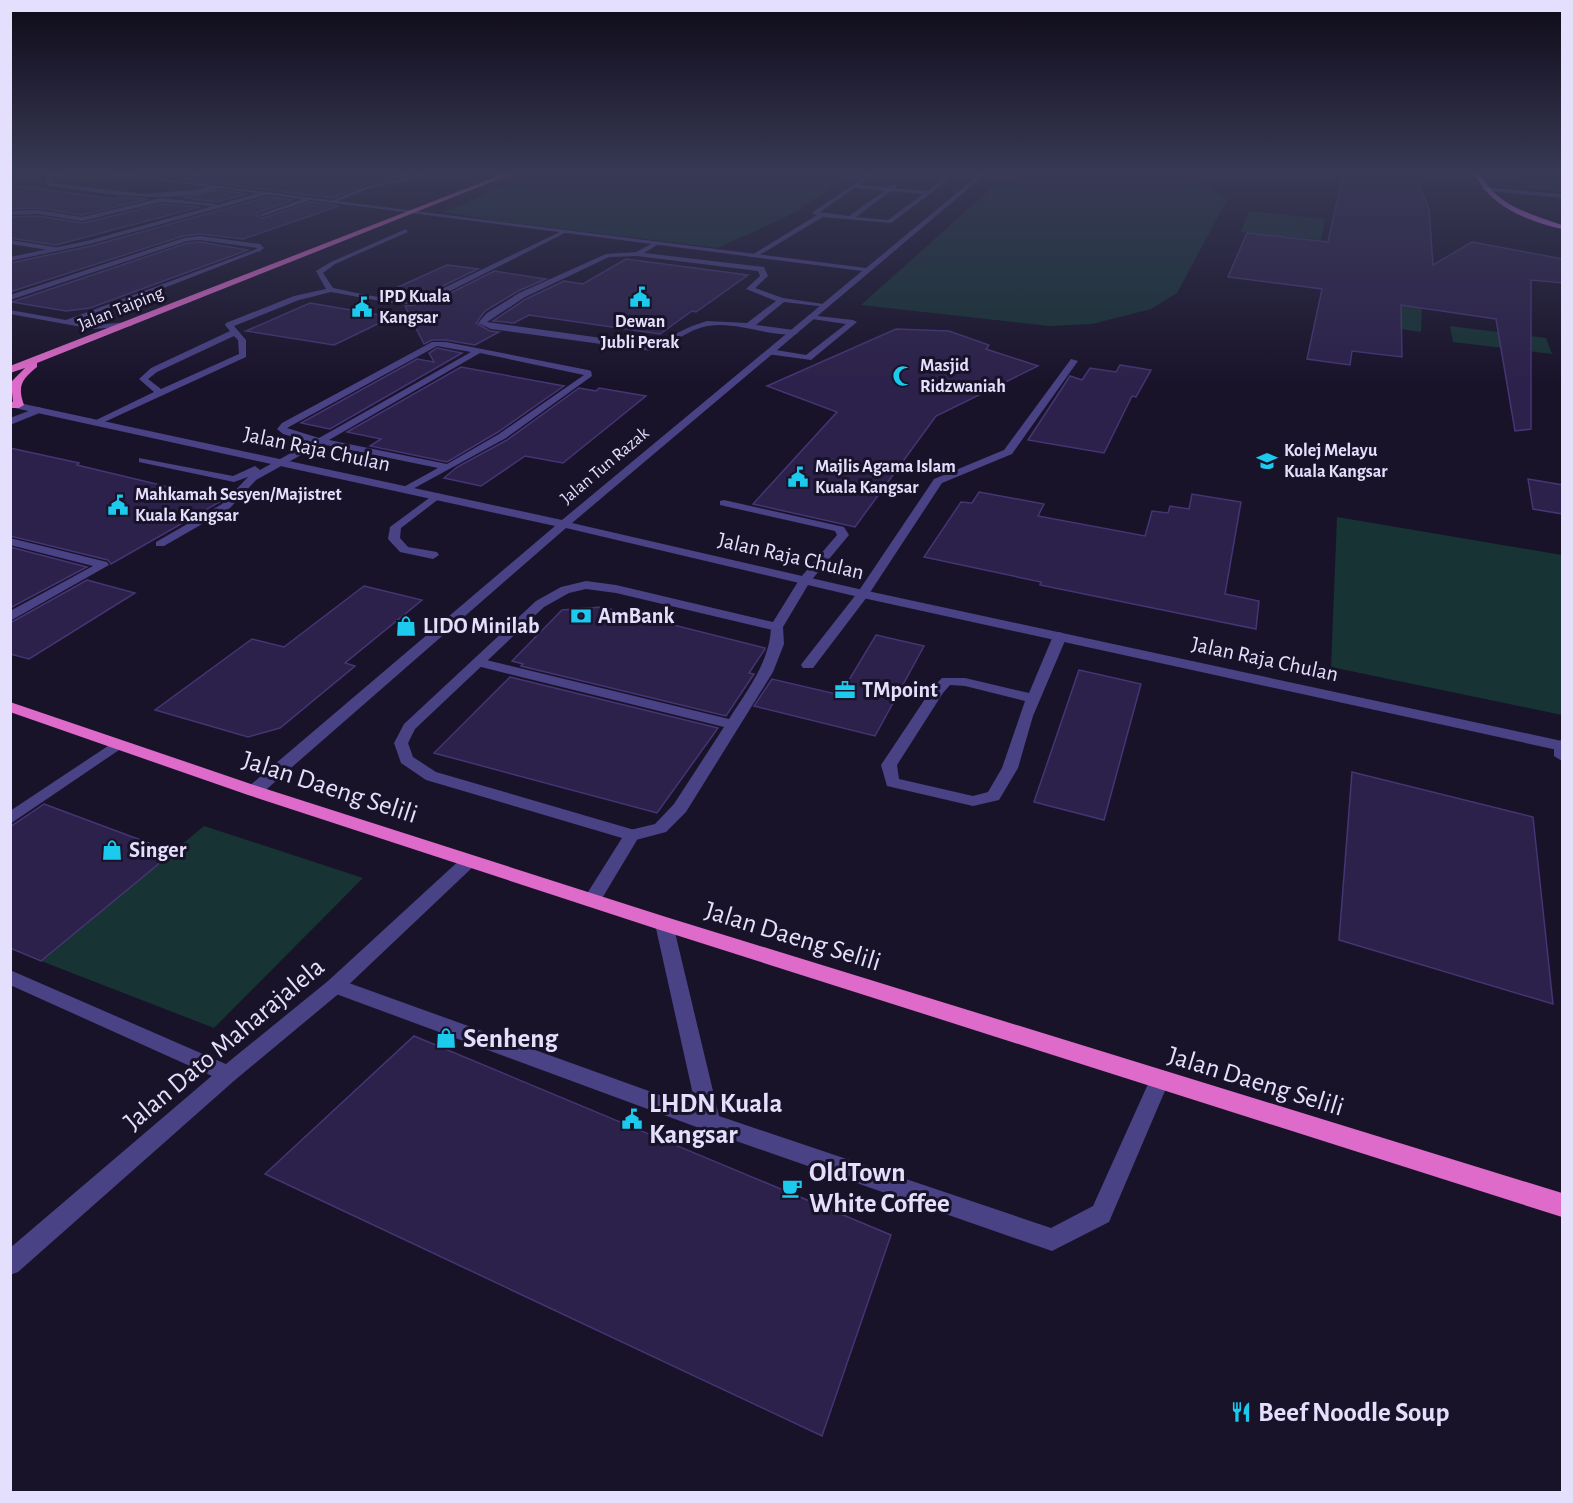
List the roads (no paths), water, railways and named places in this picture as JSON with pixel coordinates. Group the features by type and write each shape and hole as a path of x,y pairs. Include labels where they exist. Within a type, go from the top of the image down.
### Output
{"highway":[{"name":"Jalan Taiping","path":"45,358 336,243"},
{"path":"10,370 45,358"},
{"path":"13,405 14,383 45,358"},
{"name":"Jalan Daeng Selili","path":"10,707 254,791 664,924 1563,1204"}],"street":[{"path":"17,243 55,249"},
{"path":"10,257 87,243"},
{"path":"10,298 174,243"},
{"path":"68,322 261,248 239,243"},
{"path":"331,290 320,273 333,263 378,243"},
{"path":"97,422 243,355 242,340 229,325 297,298 331,290 391,301 412,302 427,299 541,243"},
{"path":"648,243 868,270"},
{"path":"754,256 775,243"},
{"name":"Jalan Tun Razak","path":"254,791 564,524 900,243"},
{"path":"637,254 655,244"},
{"path":"794,332 706,323 664,345 652,348 491,327 482,323 490,315 522,295 608,255 637,254 761,269 764,276 750,289 782,300 826,305"},
{"path":"749,326 782,300"},
{"path":"11,313 93,327 131,323"},
{"path":"770,352 808,358 853,322 812,317"},
{"path":"89,339 97,332 93,327"},
{"path":"160,393 143,379 153,370 235,332"},
{"path":"405,489 477,453 517,428 588,376 588,373 435,344 285,425 282,429 320,441 448,467"},
{"path":"143,460 234,479 320,441 478,351"},
{"path":"808,665 862,594 938,481 1008,452 1074,361"},
{"name":"Jalan Raja Chulan","path":"13,405 564,524 862,594 1562,749"},
{"path":"10,422 39,410"},
{"path":"160,544 226,506 252,478 276,461"},
{"path":"434,555 404,550 394,539 396,527 436,496"},
{"path":"724,503 840,529 843,535 805,580 777,627 777,644 766,672 680,808 660,828 632,835 431,776 406,760 401,743 409,727 540,604 566,590 586,585 616,589 777,627"},
{"path":"10,541 103,565 10,617"},
{"path":"1034,699 965,682 947,681 938,690 889,765 892,782 973,801 993,796 1010,768 1034,699 1060,636"},
{"path":"478,662 733,725"},
{"path":"10,819 117,745"},
{"path":"592,900 632,835"},
{"name":"Jalan Dato Maharajalela","path":"10,1264 228,1074 335,986 469,861"},
{"path":"664,924 710,1122"},
{"path":"10,977 228,1074"},
{"path":"335,986 710,1122 1052,1240 1101,1214 1160,1079"}],"place":[{"name":"Dewan Jubli Perak","path":"640,297"},
{"name":"IPD Kuala Kangsar","path":"362,307"},
{"name":"Masjid Ridzwaniah","path":"903,376"},
{"name":"Kolej Melayu Kuala Kangsar","path":"1267,461"},
{"name":"Majlis Agama Islam Kuala Kangsar","path":"798,477"},
{"name":"Mahkamah Sesyen/Majistret Kuala Kangsar","path":"118,505"},
{"name":"AmBank","path":"581,616"},
{"name":"LIDO Minilab","path":"406,626"},
{"name":"TMpoint","path":"845,690"},
{"name":"Singer","path":"112,850"},
{"name":"Senheng","path":"446,1038"},
{"name":"LHDN Kuala Kangsar","path":"632,1119"},
{"name":"OldTown White Coffee","path":"792,1188"},
{"name":"Beef Noodle Soup","path":"1241,1412"}]}
